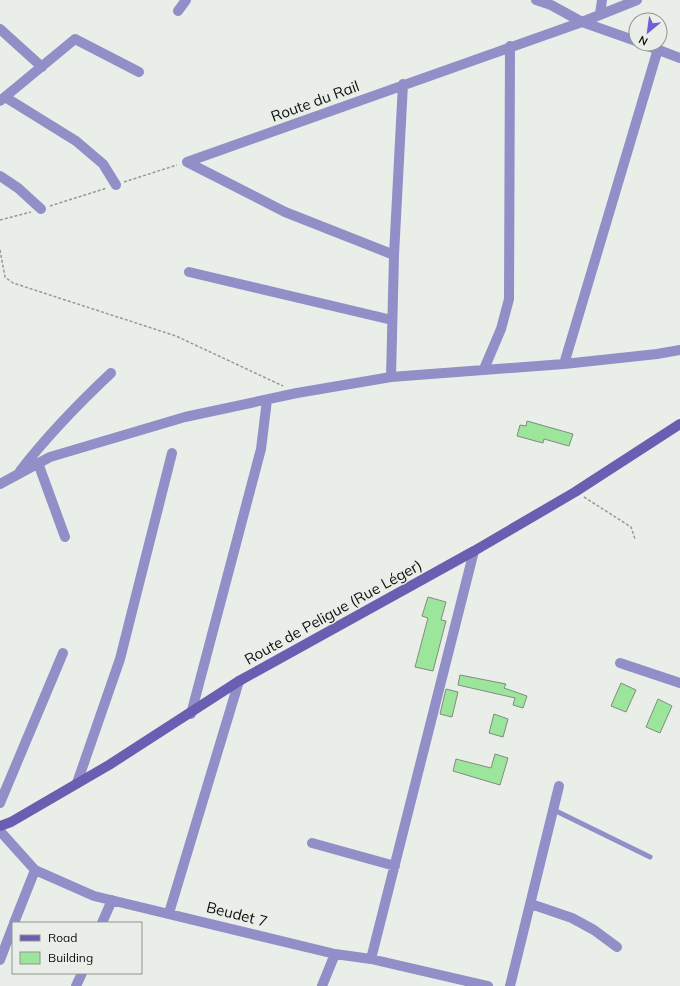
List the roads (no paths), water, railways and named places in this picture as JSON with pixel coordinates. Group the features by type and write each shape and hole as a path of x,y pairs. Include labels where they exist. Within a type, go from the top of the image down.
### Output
{"street":[{"path":"178,11 186,0"},
{"path":"536,0 551,5 582,22 628,38"},
{"path":"600,14 602,0"},
{"name":"Route du Rail","path":"394,255 285,212 187,162 510,46 582,22 637,0"},
{"path":"0,29 42,67"},
{"path":"116,185 103,164 76,141 2,99 75,39 139,72"},
{"path":"484,369 501,329 509,299 510,46"},
{"path":"564,364 657,52"},
{"path":"665,52 680,58"},
{"path":"391,377 394,255 403,84"},
{"path":"0,176 18,188 41,209"},
{"path":"189,272 392,320"},
{"path":"0,484 50,457 185,417 297,393 391,377 564,364 657,354 680,350"},
{"path":"18,475 43,442 111,373"},
{"path":"191,714 261,449 267,400"},
{"name":"Route de Peligue (Rue Léger)","path":"0,826 11,822 77,783 191,714 239,682 474,551 575,492 680,424"},
{"path":"77,783 120,659 172,453"},
{"path":"38,463 65,537"},
{"path":"371,959 474,551"},
{"path":"0,803 63,653"},
{"path":"620,663 680,683"},
{"path":"169,912 239,682"},
{"path":"510,986 559,786"},
{"name":"Beudet 7","path":"0,831 34,870 94,896 169,912 335,954 371,959 488,986"},
{"path":"312,843 395,866"},
{"path":"14,922 34,870"},
{"path":"102,922 112,900"},
{"path":"531,904 572,918 594,930 617,946"},
{"path":"0,960 12,929"},
{"path":"322,986 335,954"},
{"path":"76,986 82,974"}],"lane":[{"path":"554,810 650,857"}]}
